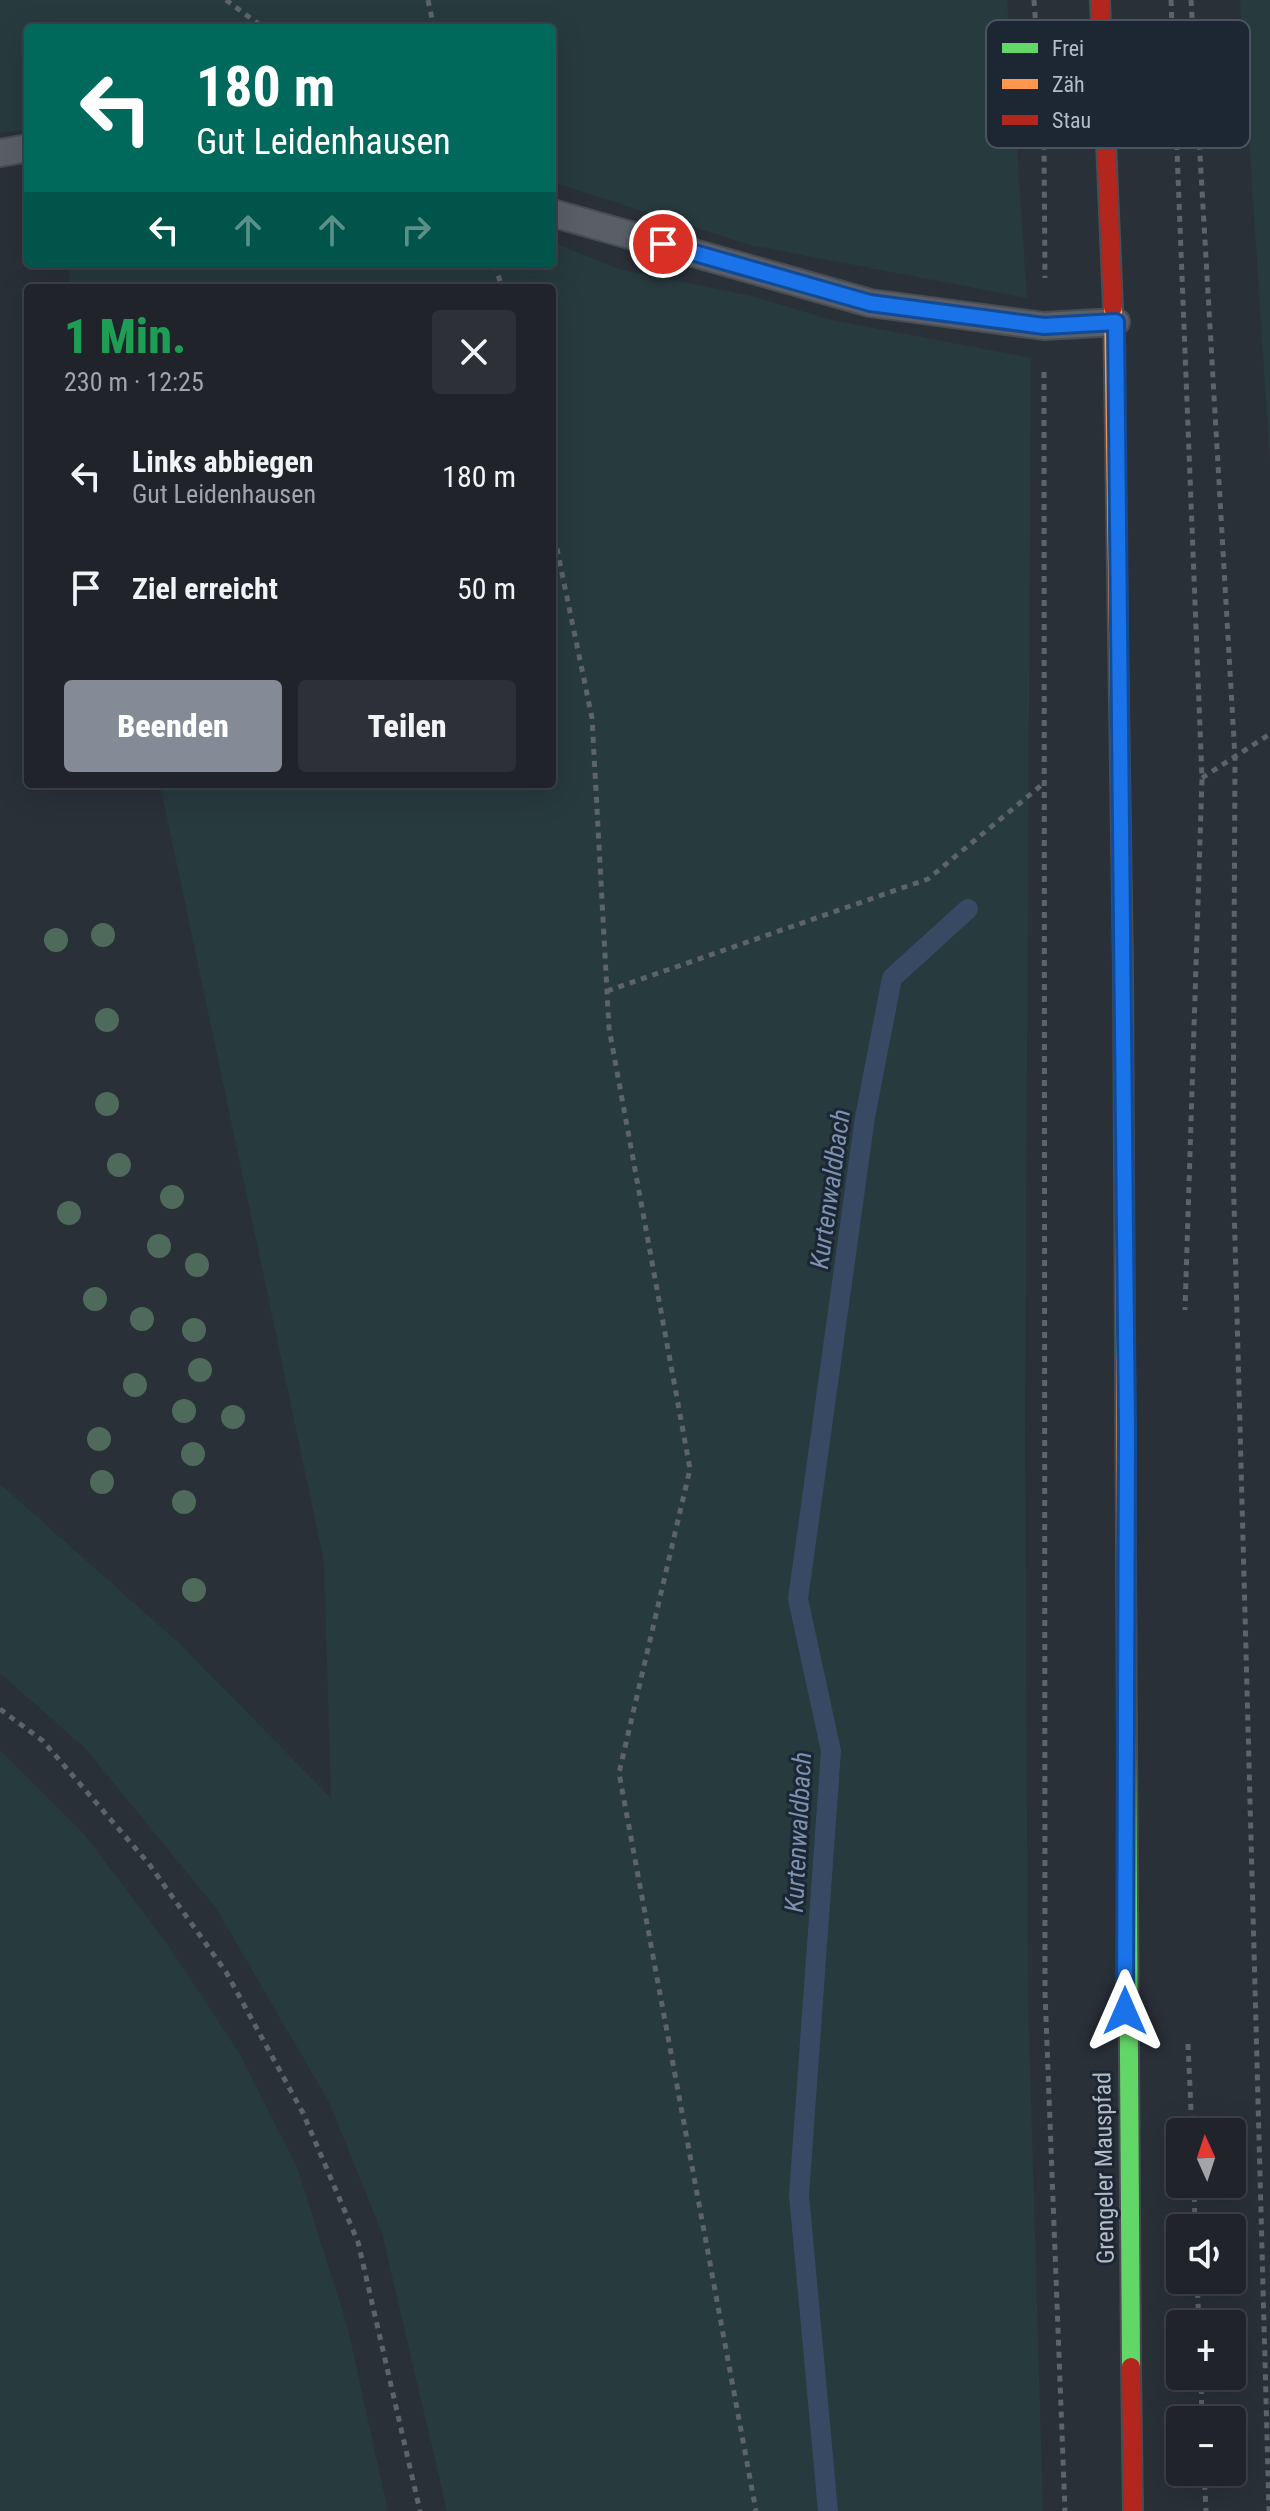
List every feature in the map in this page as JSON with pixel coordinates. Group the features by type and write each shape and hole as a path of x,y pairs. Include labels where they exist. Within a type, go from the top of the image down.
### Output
{"main road":[{"name":"Grengeler Mauspfad","path":"1100,0 1101,20"},
{"name":"Grengeler Mauspfad","path":"1107,148 1116,322 1127,1431 1125,1980 1133,2511"}],"lane":[{"path":"0,153 24,149"},
{"path":"556,214 870,303 1044,326 1116,322"}],"path":[{"path":"226,0 259,24"},
{"path":"428,0 433,24"},
{"path":"1034,0 1035,20"},
{"path":"1171,0 1172,20"},
{"path":"1191,0 1192,20"},
{"path":"1044,148 1045,1976 1065,2511"},
{"path":"1177,148 1202,778 1184,1319"},
{"path":"1200,148 1235,757 1233,1166 1269,2511"},
{"path":"556,544 592,718 609,1028 690,1469 619,1773 756,2511"},
{"path":"1202,778 1270,734"},
{"path":"607,991 928,879 1044,783"},
{"path":"0,1709 43,1741 149,1864 226,1972 303,2113 358,2242 420,2511"},
{"path":"1188,2041 1191,2118"},
{"path":"1205,2486 1206,2511"}],"green space":[{"path":"0,0 1007,0 1008,20 986,20 986,148 1017,148 1027,298 750,245 556,183 556,24 24,24 24,130 0,133"},
{"path":"1240,0 1270,0 1270,462 1250,148 1250,20 1241,20"},
{"path":"556,244 619,269 751,296 832,320 1031,358 1025,1428 1028,1995 1043,2511 447,2511 382,2233 329,2102 216,1908 85,1748 0,1673 0,1484 180,1644 331,1798 324,1562 161,788 556,788 556,284 69,284 70,268 556,268"},
{"path":"0,1750 84,1834 168,1945 241,2056 297,2167 347,2325 388,2511 0,2511"}],"waterway":[{"name":"Kurtenwaldbach","path":"828,2511 799,2195 831,1751 798,1599 865,1117 892,978 968,909"}],"traffic: fast":[{"path":"1123,967 1125,1359"},
{"path":"1127,1747 1131,2367"}],"traffic: slow":[{"path":"1113,307 1123,967"},
{"path":"1125,1359 1127,1747"}],"traffic: jam":[{"path":"1100,0 1101,20"},
{"path":"1106,148 1113,307"},
{"path":"1131,2367 1133,2511"}],"route":[{"path":"663,244 870,303 1044,326 1116,322 1127,1431 1125,2011"}]}
